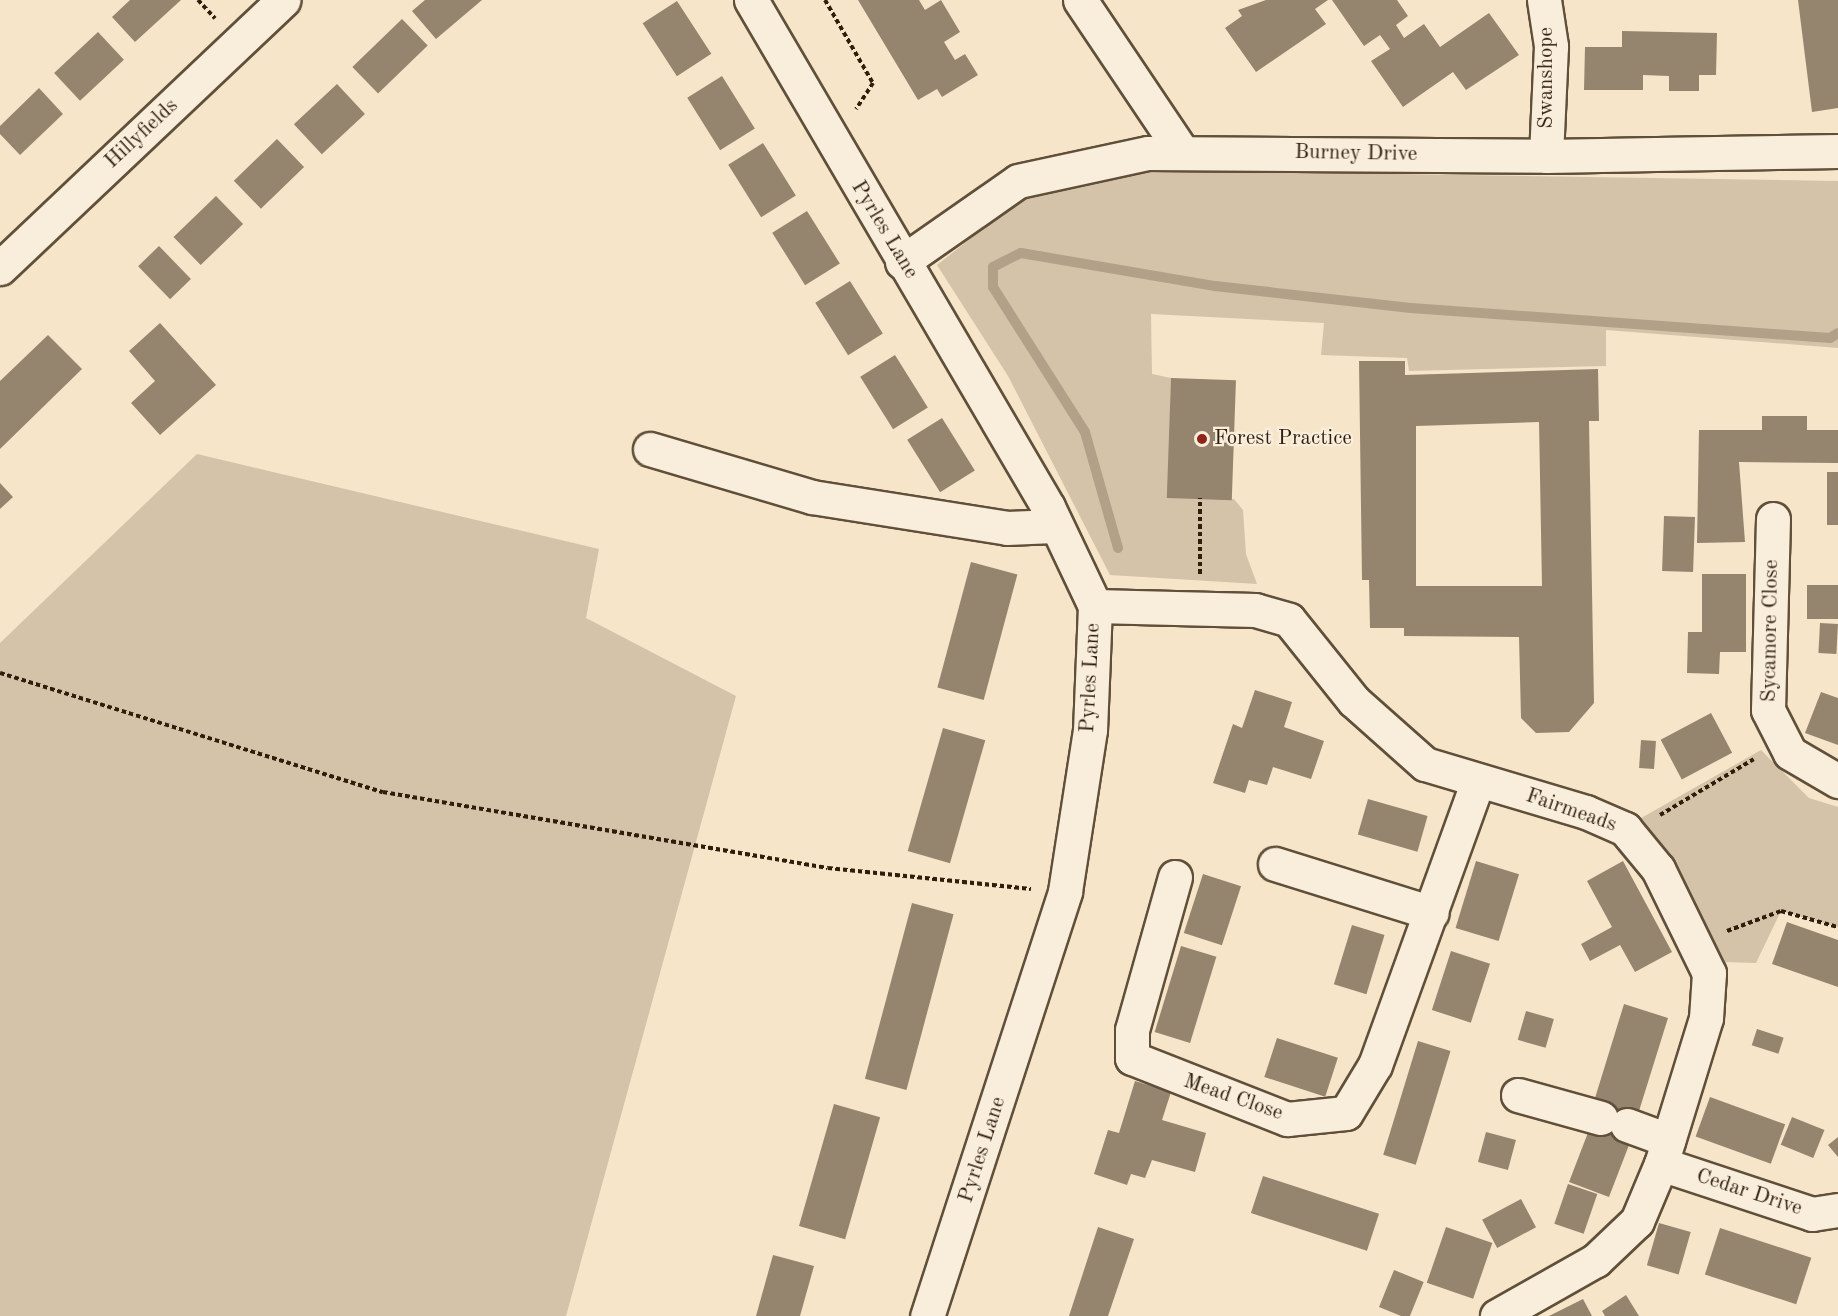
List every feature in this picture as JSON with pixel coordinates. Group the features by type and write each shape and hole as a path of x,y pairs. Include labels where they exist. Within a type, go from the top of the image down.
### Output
{"street":[{"name":"Hillyfields","path":"0,268 283,0"},
{"name":"Pyrles Lane","path":"752,0 833,145 1054,526 1095,606 1090,730 1065,892 927,1316"},
{"path":"1080,0 1183,153"},
{"name":"Swanshope","path":"1544,0 1551,46 1546,156"},
{"name":"Burney Drive","path":"902,262 1018,181 1148,153 1546,156 1838,151"},
{"path":"650,449 812,497 1008,528 1054,526"},
{"name":"Sycamore Close","path":"1773,519 1768,710 1782,743"},
{"name":"Fairmeads","path":"1095,606 1255,610 1289,620 1354,701 1425,764 1586,812 1628,834 1658,869 1696,942 1709,973 1706,1018 1665,1152 1637,1221 1596,1260 1497,1316"},
{"path":"1782,743 1838,782"},
{"name":"Mead Close","path":"1175,877 1132,1030 1131,1058 1287,1119 1346,1113 1375,1065 1478,781"},
{"path":"1275,864 1432,913"},
{"name":"Cedar Drive","path":"1518,1095 1614,1121 1665,1152 1812,1214 1838,1210"}],"path":[{"path":"825,0 873,83 833,145"},
{"path":"1200,498 1200,608"},
{"path":"0,673 383,792 828,868 1065,892"},
{"path":"1628,834 1782,743"},
{"path":"1696,942 1781,911 1838,927"}],"shaded area":[{"path":"1150,170 1838,181 1838,348 1606,330 1606,366 1409,371 1407,358 1321,355 1324,323 1151,314 1152,374 1171,378 1169,498 1234,499 1243,510 1246,554 1257,584 1110,575 1008,376 937,265 1028,193"},
{"path":"197,454 599,549 586,618 736,696 566,1316 0,1316 0,643"},
{"path":"1761,750 1809,798 1838,807 1838,927 1781,911 1756,963 1723,962 1672,857 1636,821"}],"building":[{"path":"130,0 181,0 135,42 112,17"},
{"path":"425,0 482,0 436,39 412,11"},
{"path":"858,0 919,0 925,10 941,0 960,32 944,42 955,60 965,54 978,75 942,97 937,89 918,100"},
{"path":"1266,0 1328,0 1315,9 1326,24 1256,72 1225,28 1242,16 1238,10"},
{"path":"1332,0 1397,0 1408,16 1396,25 1404,38 1424,24 1440,47 1489,13 1519,55 1466,90 1453,72 1403,107 1371,61 1390,49 1380,35 1364,46"},
{"path":"1798,0 1838,0 1838,108 1812,112"},
{"path":"677,1 711,54 677,76 643,23"},
{"path":"402,19 428,46 378,94 352,67"},
{"path":"1622,31 1717,33 1716,75 1699,75 1699,91 1669,91 1669,76 1643,75 1643,90 1584,90 1585,47 1622,47"},
{"path":"98,32 124,60 80,101 54,73"},
{"path":"722,76 755,129 720,150 687,98"},
{"path":"337,84 365,114 322,154 294,124"},
{"path":"39,88 63,114 20,155 0,134 0,126"},
{"path":"277,139 304,167 261,209 234,181"},
{"path":"763,143 796,196 761,217 728,165"},
{"path":"216,196 243,224 201,265 174,237"},
{"path":"807,211 840,264 805,285 772,233"},
{"path":"159,246 191,279 170,299 138,266"},
{"path":"850,281 883,334 848,355 815,303"},
{"path":"160,323 216,385 160,435 131,403 155,381 129,351"},
{"path":"48,335 82,369 0,449 0,381"},
{"path":"895,355 928,408 893,429 860,377"},
{"path":"1359,361 1405,361 1405,375 1598,369 1599,421 1589,421 1594,703 1569,732 1536,733 1521,718 1519,637 1404,636 1404,628 1370,628 1369,580 1362,580","holes":["1539,422 1542,586 1416,586 1416,426"]},
{"name":"Forest Practice","path":"1171,378 1236,380 1232,500 1167,498"},
{"path":"1762,416 1807,416 1807,430 1838,430 1838,463 1739,462 1745,542 1697,543 1699,430 1762,430"},
{"path":"942,418 975,471 940,492 907,440"},
{"path":"1827,472 1838,472 1838,525 1827,525"},
{"path":"0,483 13,497 0,509"},
{"path":"1664,516 1695,517 1693,572 1662,571"},
{"path":"971,562 1017,574 984,700 937,688"},
{"path":"1702,574 1746,574 1746,652 1720,652 1719,674 1687,673 1688,632 1702,632"},
{"path":"1807,585 1838,585 1838,619 1807,619"},
{"path":"1820,623 1838,624 1836,654 1818,653"},
{"path":"1255,690 1292,702 1284,727 1324,741 1311,779 1273,767 1267,785 1249,780 1245,793 1213,783 1233,724 1242,728"},
{"path":"1821,692 1838,698 1838,745 1805,733"},
{"path":"1711,713 1732,753 1682,779 1661,740"},
{"path":"943,728 985,740 950,863 908,851"},
{"path":"1641,740 1656,741 1654,769 1639,768"},
{"path":"1368,799 1428,816 1417,852 1358,835"},
{"path":"1476,861 1519,874 1499,941 1456,928"},
{"path":"1623,861 1672,952 1635,972 1620,945 1590,961 1581,944 1612,927 1587,881"},
{"path":"1203,874 1241,886 1222,945 1184,933"},
{"path":"912,903 954,914 906,1090 865,1079"},
{"path":"1787,922 1838,940 1838,987 1772,964"},
{"path":"1352,925 1385,935 1366,994 1334,984"},
{"path":"1181,946 1216,957 1190,1043 1155,1032"},
{"path":"1451,951 1490,964 1471,1023 1432,1010"},
{"path":"1624,1004 1668,1018 1639,1111 1632,1109 1620,1142 1629,1145 1609,1197 1569,1182 1589,1130 1607,1101 1595,1098"},
{"path":"1526,1011 1554,1019 1546,1048 1518,1040"},
{"path":"1757,1029 1784,1038 1778,1054 1752,1045"},
{"path":"1277,1038 1338,1058 1325,1097 1264,1077"},
{"path":"1418,1041 1451,1051 1416,1165 1383,1155"},
{"path":"1135,1081 1171,1092 1162,1120 1206,1133 1195,1172 1152,1160 1145,1178 1131,1174 1127,1185 1094,1174 1108,1130 1119,1133"},
{"path":"1710,1097 1785,1124 1771,1164 1696,1136"},
{"path":"834,1104 880,1117 845,1239 799,1226"},
{"path":"1792,1117 1824,1130 1813,1158 1781,1145"},
{"path":"1486,1132 1516,1140 1508,1170 1478,1162"},
{"path":"1838,1137 1838,1157 1828,1145"},
{"path":"1263,1176 1379,1214 1367,1251 1251,1213"},
{"path":"1568,1184 1597,1194 1584,1234 1554,1224"},
{"path":"1521,1199 1536,1227 1497,1248 1482,1220"},
{"path":"1659,1223 1691,1232 1679,1274 1647,1265"},
{"path":"1098,1227 1134,1239 1108,1316 1069,1316"},
{"path":"1446,1227 1492,1243 1473,1299 1427,1283"},
{"path":"1720,1228 1811,1258 1796,1304 1705,1275"},
{"path":"773,1255 814,1266 800,1316 756,1316"},
{"path":"1394,1270 1424,1282 1410,1316 1401,1316 1379,1307"},
{"path":"1626,1295 1639,1316 1605,1316 1602,1311"},
{"path":"1583,1299 1592,1316 1549,1316"}],"waterway":[{"path":"1118,548 1085,432 993,287 993,267 1021,253 1215,286 1411,308 1830,338 1838,333"}],"place":[{"name":"Forest Practice","path":"1202,439"}]}
